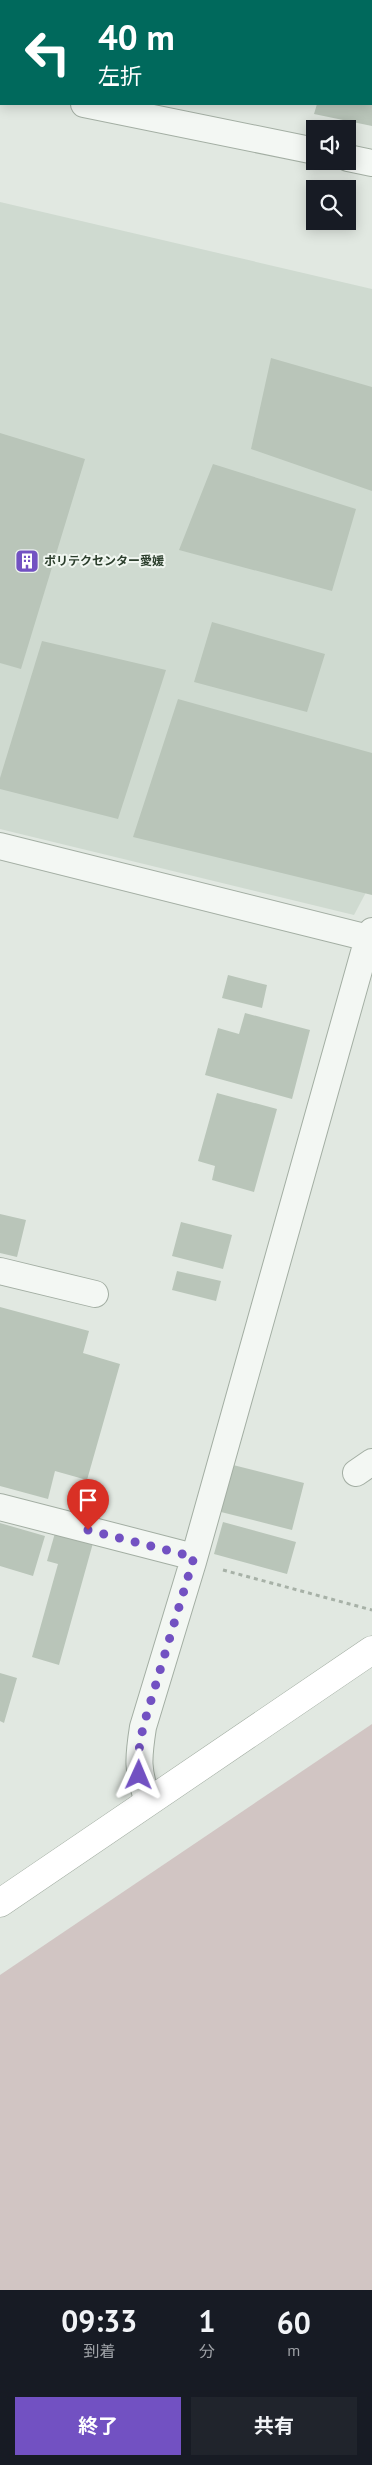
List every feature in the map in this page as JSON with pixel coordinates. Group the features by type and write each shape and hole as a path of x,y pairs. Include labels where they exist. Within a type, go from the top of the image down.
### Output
{"street":[{"path":"89,105 306,149"},
{"path":"356,160 372,163"},
{"path":"0,846 371,936 194,1560 143,1727 139,1750 139,1775 148,1801"},
{"path":"0,1272 95,1294"},
{"path":"0,1508 194,1560"},
{"path":"0,1903 372,1650"}],"path":[{"path":"194,1560 372,1610"}],"shaded area":[{"path":"0,202 372,289 372,881 354,915 0,829"},
{"path":"372,1724 372,2290 0,2290 0,1975"}],"building":[{"path":"317,105 372,105 372,126 356,123 356,120 343,120 314,114"},
{"path":"271,358 372,387 372,491 251,449"},
{"name":"ポリテクセンター愛媛","path":"0,433 85,459 21,669 0,663"},
{"path":"213,464 356,509 332,591 179,550"},
{"path":"212,622 325,654 307,712 194,682"},
{"path":"42,641 166,670 118,819 0,789 0,778"},
{"path":"178,699 372,753 372,895 133,837"},
{"path":"228,975 267,985 262,1008 222,998"},
{"path":"245,1013 310,1030 292,1099 205,1075 218,1028 239,1034"},
{"path":"217,1093 277,1109 254,1192 212,1180 215,1166 198,1161"},
{"path":"0,1214 26,1220 17,1257 0,1253"},
{"path":"181,1222 232,1235 223,1269 172,1256"},
{"path":"177,1271 221,1281 216,1301 172,1290"},
{"path":"0,1307 89,1331 83,1353 120,1364 87,1480 55,1471 48,1499 0,1486"},
{"path":"233,1465 304,1483 292,1530 221,1512"},
{"path":"223,1522 296,1542 287,1574 214,1554"},
{"path":"0,1523 45,1536 33,1576 0,1566"},
{"path":"55,1533 93,1543 59,1665 32,1657 58,1564 47,1561"},
{"path":"0,1673 17,1678 4,1723 0,1721"}],"place":[{"name":"ポリテクセンター愛媛","path":"27,561"}],"route":[{"path":"88,1530 194,1557 143,1727 139,1750 139,1775"}]}
